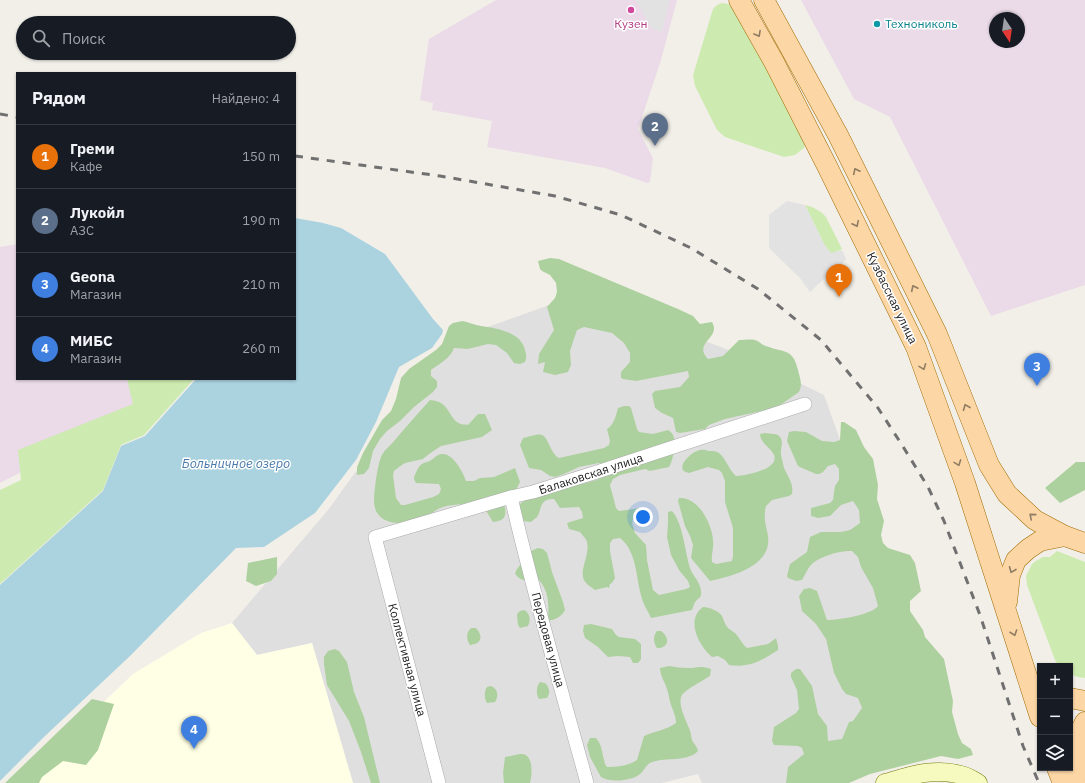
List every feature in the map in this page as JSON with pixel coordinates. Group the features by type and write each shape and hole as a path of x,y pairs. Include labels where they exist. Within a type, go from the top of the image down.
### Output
{"main road":[{"name":"Кузбасская улица","path":"739,0 774,62 916,347 965,483 1021,653 1037,707"},
{"name":"Кузбасская улица","path":"764,0 838,135 937,334 990,465 1007,494 1035,520 1066,536 1085,543"},
{"path":"1007,612 1010,575 1016,560 1040,541 1066,536"},
{"path":"1021,653 1037,674"},
{"path":"1073,699 1085,701"},
{"path":"1075,783 1075,756 1079,732 1085,722"},
{"path":"1058,771 1063,783"},
{"path":"884,783 922,773 942,772 962,775 978,783"}],"street":[{"name":"Балаковская улица","path":"375,537 511,497 533,492 805,404"},
{"name":"Передовая улица","path":"511,497 545,633 588,783"},
{"name":"Коллективная улица","path":"375,537 439,783"}],"shaded area":[{"path":"496,0 677,0 661,60 638,129 653,158 650,182 647,183 605,168 487,147 492,121 432,110 433,103 420,100 429,39"},
{"path":"636,0 670,0 662,32 652,29"},
{"path":"801,0 1085,0 1085,285 991,316 890,117 854,99"},
{"path":"787,201 805,205 824,244 831,253 842,250 846,259 833,273 826,277 810,292 800,278 769,248 769,215"},
{"path":"16,244 16,380 137,380 145,408 0,483 0,247"},
{"path":"580,294 742,355 824,395 884,562 932,729 818,783 702,783 698,774 662,783 353,783 312,643 257,655 232,623 328,510 451,340"},
{"path":"232,623 257,655 312,643 353,783 19,783 133,674 201,633"}],"green space":[{"path":"722,3 728,4 736,10 806,143 804,148 795,155 784,157 725,137 717,130 695,86 693,75 713,9"},
{"path":"805,205 816,209 826,217 842,249 831,254 824,244"},
{"path":"550,258 559,259 678,309 693,316 700,324 712,322 714,327 712,336 706,342 703,350 708,359 723,356 739,340 755,340 788,353 797,365 801,383 799,392 776,408 725,419 709,425 705,429 680,433 676,432 673,418 655,408 652,394 655,391 680,387 689,377 688,371 636,381 621,378 621,372 630,362 630,353 624,343 612,333 584,327 577,330 570,351 571,365 568,372 555,375 543,372 545,362 538,364 539,354 554,330 547,307 555,298 557,292 556,283 550,275 540,269 538,261"},
{"path":"462,321 479,326 494,328 513,335 523,344 526,354 525,362 520,364 514,363 507,353 496,345 488,344 468,349 454,348 448,358 431,370 431,376 437,381 437,387 387,431 373,451 369,468 364,474 357,475 357,467 363,453 382,420 391,411 396,399 401,378 409,369 442,344 449,326 453,323"},
{"path":"127,380 193,380 144,435 121,445 103,490 0,584 0,490 21,480 18,450 133,404"},
{"path":"430,400 437,401 446,407 454,419 462,424 468,425 478,414 485,414 492,430 482,437 441,446 423,459 405,463 399,467 394,471 393,475 396,498 401,505 405,505 439,494 441,489 439,484 416,483 414,477 418,468 423,463 430,461 440,454 446,455 454,460 463,473 466,481 494,477 515,468 520,482 516,490 504,502 505,516 501,520 493,522 483,506 473,505 458,504 443,507 427,516 406,523 385,520 376,511 374,493 378,468 382,455"},
{"path":"629,406 631,408 639,432 653,434 668,430 673,435 675,447 669,467 650,471 645,469 620,475 613,479 610,485 616,508 619,511 641,508 641,511 633,519 632,523 635,533 646,545 647,560 653,590 659,595 690,587 688,581 679,570 671,555 667,537 668,512 672,511 676,516 690,568 699,583 701,590 701,594 692,610 651,618 641,596 634,560 626,544 620,538 613,539 610,543 615,578 610,584 609,588 607,587 595,590 587,584 584,580 583,572 588,547 587,542 580,532 569,529 567,523 583,518 579,507 560,508 554,499 549,499 543,502 539,514 531,522 522,521 518,507 521,503 531,497 597,480 607,472 605,466 599,463 579,467 555,477 550,476 541,470 529,468 520,445 523,438 542,435 556,456 559,458 604,448 609,445 610,441 607,429 613,422 618,408"},
{"path":"841,422 844,422 856,430 864,447 873,459 878,485 877,499 884,521 881,535 883,543 888,548 910,555 915,563 921,591 910,601 910,611 923,630 925,637 944,659 953,701 952,712 958,734 962,743 971,749 973,755 958,759 941,756 870,774 849,783 786,783 788,767 804,754 802,748 798,746 774,745 772,741 774,727 796,713 799,709 797,690 791,677 791,673 796,669 800,669 812,686 818,714 827,726 828,741 842,739 849,722 853,721 862,708 858,698 846,694 842,689 834,673 826,639 816,624 802,611 799,596 804,589 810,588 817,591 827,620 846,618 862,614 869,612 878,606 873,588 861,567 858,557 852,551 837,553 817,560 810,567 802,580 796,581 788,578 787,576 790,564 807,552 810,537 821,532 841,532 850,530 860,523 859,510 853,501 841,505 830,516 818,518 811,516 811,508 830,503 833,500 835,486 839,480 839,469 835,464 828,466 823,472 816,474 798,466 787,441 789,432 794,431 806,432 822,441 834,442 840,440"},
{"path":"765,433 778,435 781,439 781,455 784,468 791,484 792,494 772,500 766,506 765,518 768,546 764,555 749,568 729,576 710,581 691,558 693,545 685,526 678,501 679,498 692,501 703,512 707,519 713,540 712,562 716,564 732,561 733,528 725,502 725,481 719,470 708,467 689,473 682,469 682,466 690,455 697,451 703,450 719,453 736,476 761,471 772,464 774,460 773,452 760,437 760,434"},
{"path":"1076,462 1085,462 1085,490 1060,503 1045,488"},
{"path":"538,548 543,549 547,553 565,610 560,616 553,620 548,620 548,598 542,583 538,579 522,580 515,573 521,564 532,561 531,551"},
{"path":"1057,551 1085,562 1085,678 1073,675 1073,663 1057,663 1055,660 1027,585 1026,576 1032,564 1043,557 1050,557"},
{"path":"277,557 277,574 271,581 256,586 246,581 248,563"},
{"path":"703,607 719,612 727,627 735,633 747,648 768,644 776,638 778,650 755,663 736,666 729,665 725,660 718,656 712,657 699,640 696,633 695,619 698,612"},
{"path":"524,610 529,615 528,626 520,628 518,625 517,614"},
{"path":"591,624 612,629 619,637 635,639 641,644 641,659 638,663 633,663 630,657 608,657 598,647 585,638 583,631 584,625"},
{"path":"471,628 476,628 481,637 479,642 470,645 467,636"},
{"path":"657,631 663,632 667,639 667,643 662,648 657,648 654,641"},
{"path":"335,649 339,651 347,662 354,692 364,717 380,783 371,783 349,721 327,685 324,657 328,651"},
{"path":"669,666 686,668 702,667 711,669 710,676 687,690 682,695 681,699 682,712 692,740 698,751 684,758 651,762 640,774 627,780 615,781 601,777 590,757 587,745 590,738 596,738 599,742 607,767 622,766 637,760 644,736 676,723 668,691 660,671 660,668"},
{"path":"540,682 545,683 548,688 549,694 547,698 539,699 538,697 537,688"},
{"path":"491,686 496,691 497,697 495,702 487,703 485,691 487,687"},
{"path":"92,699 114,704 98,750 86,765 63,761 42,777 39,783 5,783"},
{"path":"524,754 529,758 532,773 530,783 504,783 503,773 505,757"}],"water":[{"name":"Больничное озеро","path":"296,218 341,228 385,254 433,319 443,330 442,334 432,348 399,367 376,422 356,460 315,513 264,547 236,548 131,655 45,736 0,781 0,585 103,491 121,446 145,436 195,380 296,380"}],"railway":[{"path":"0,114 16,117"},
{"path":"296,156 440,176 555,196 621,215 691,248 758,289 821,340 878,408 928,487 944,521 980,615 1023,746 1039,783"}],"place":[{"name":"Кузен","path":"631,10"},
{"name":"Технониколь","path":"877,24"},
{"name":"Лукойл","path":"655,146"},
{"name":"Греми","path":"839,297"},
{"name":"Geona","path":"1037,386"},
{"name":"МИБС","path":"194,749"}]}
